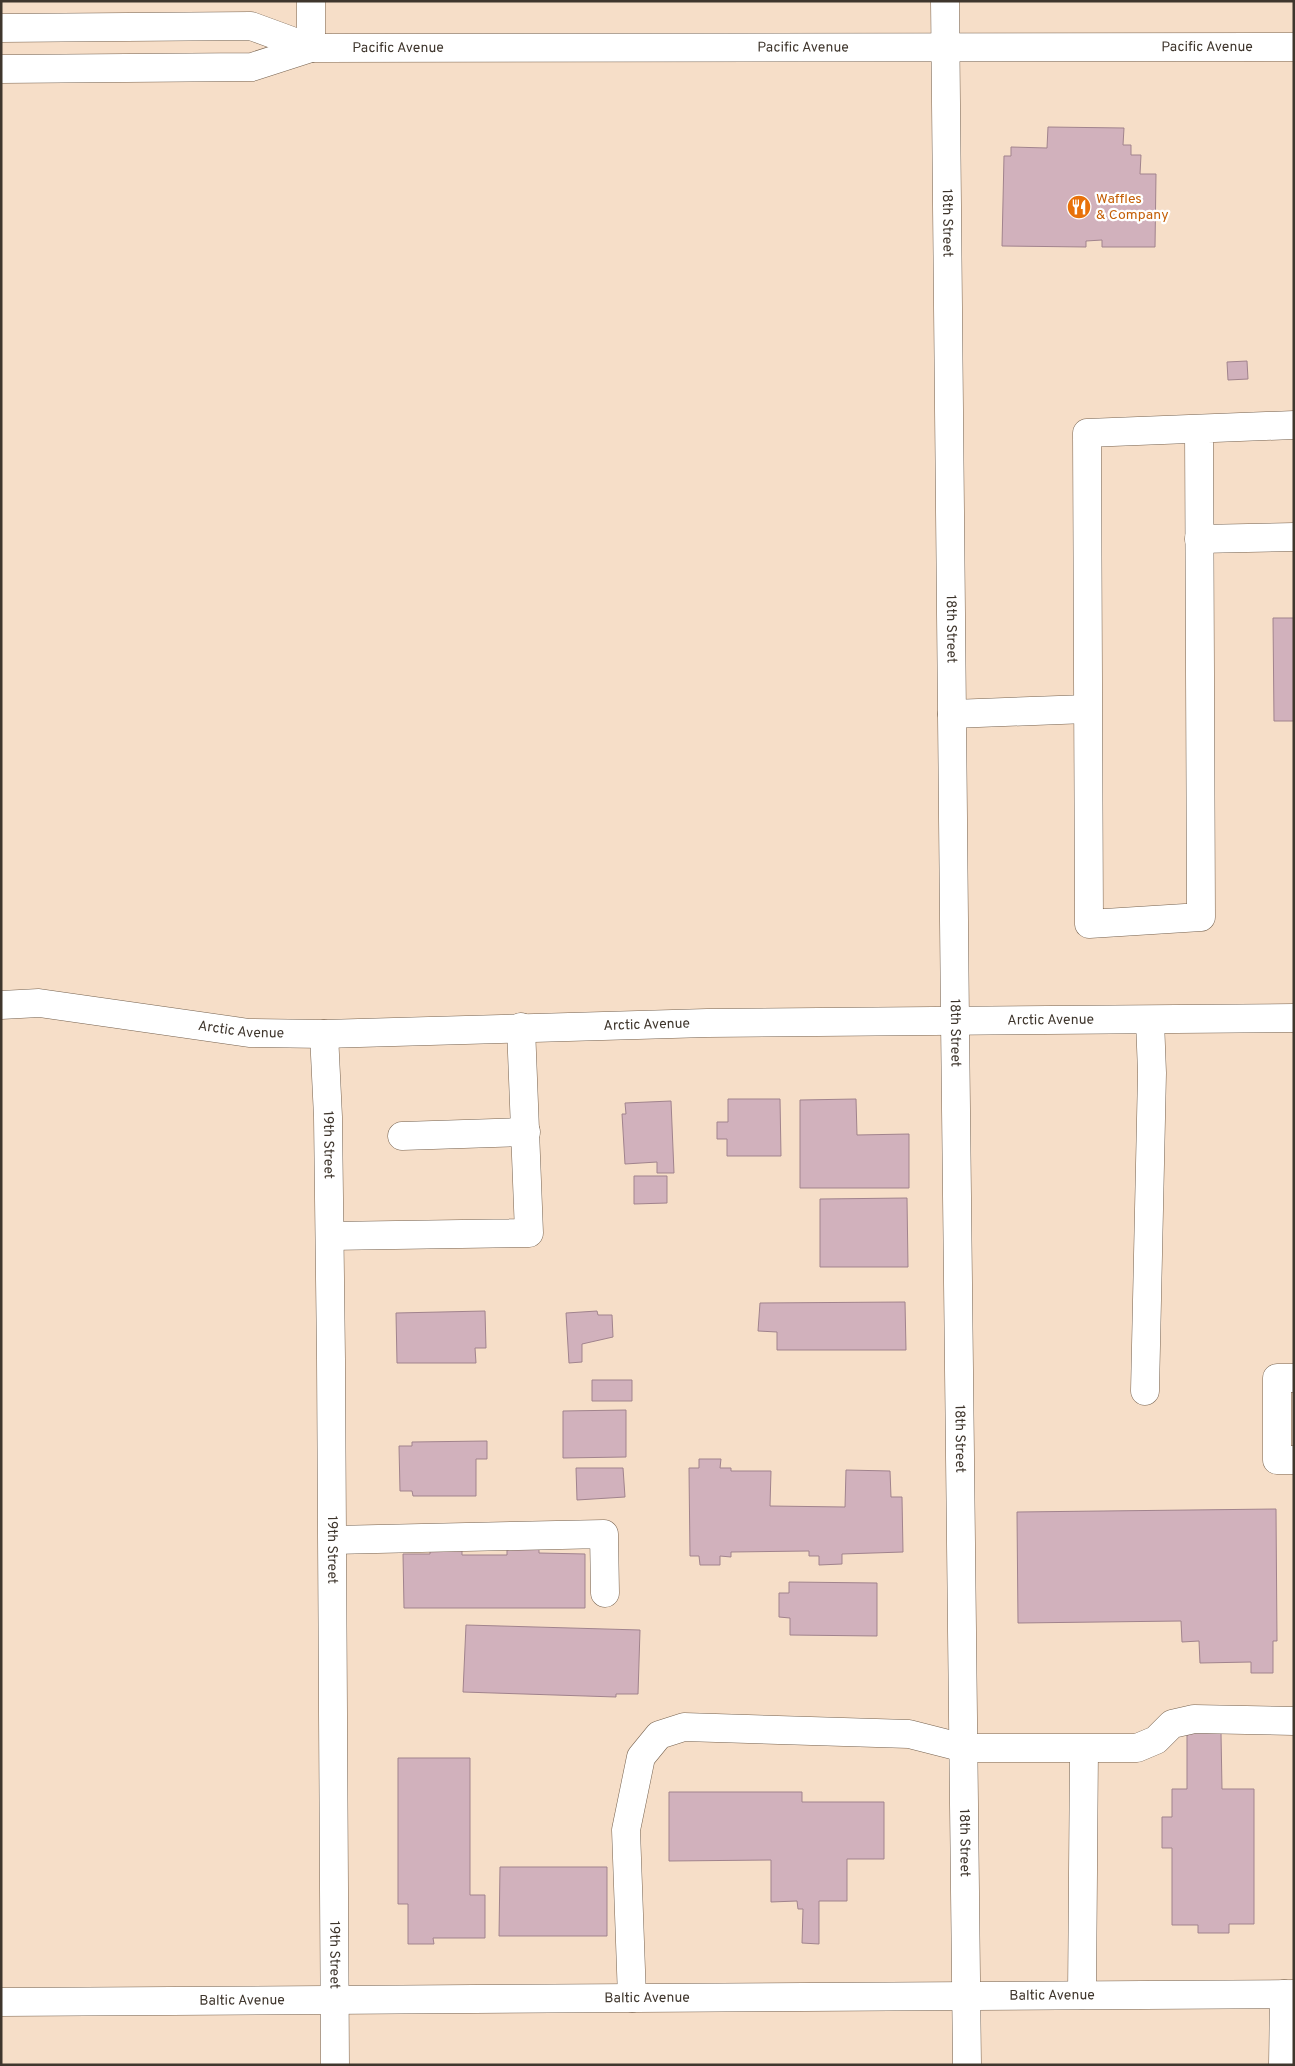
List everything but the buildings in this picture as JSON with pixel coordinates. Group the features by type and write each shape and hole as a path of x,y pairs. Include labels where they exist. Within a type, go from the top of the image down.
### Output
{"main road":[{"path":"310,1 311,48"},
{"name":"18th Street","path":"945,1 954,1022 967,2065"},
{"name":"Pacific Avenue","path":"1,28 252,26 311,48"},
{"name":"Pacific Avenue","path":"1,69 252,67 311,48 1294,47"},
{"path":"1199,429 1201,917 1089,924 1087,433 1294,425"},
{"path":"1199,539 1294,537"},
{"path":"952,714 1087,708"},
{"name":"Arctic Avenue","path":"1,1005 39,1004 250,1033 324,1034 717,1023 1294,1018"},
{"path":"1145,1391 1152,1073 1150,1020"},
{"path":"330,1236 529,1233 521,1027"},
{"name":"19th Street","path":"324,1034 328,1117 330,1236 335,2065"},
{"path":"402,1136 526,1132"},
{"path":"1294,1378 1277,1378 1276,1424 1276,1460 1294,1460"},
{"path":"332,1540 604,1534 606,1593"},
{"path":"632,1998 626,1830 641,1757 659,1735 684,1727 909,1734 964,1748 1137,1748 1156,1740 1172,1724 1194,1719 1294,1720"},
{"path":"1082,1995 1084,1748"},
{"path":"1283,2065 1289,1994"},
{"name":"Baltic Avenue","path":"1,2002 1289,1994"}],"place":[{"name":"Waffles & Company","path":"1079,207"}]}
